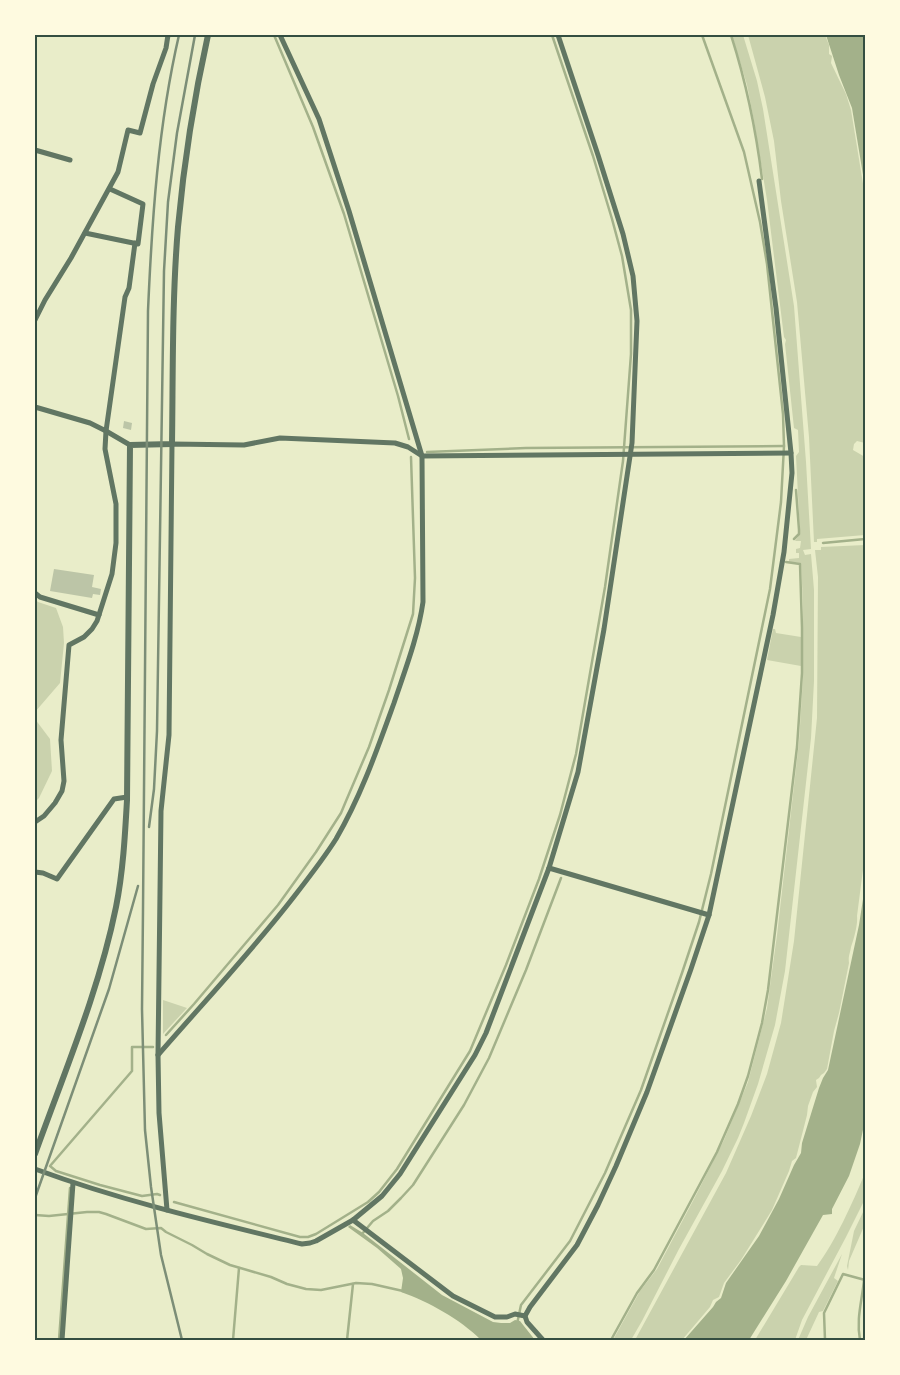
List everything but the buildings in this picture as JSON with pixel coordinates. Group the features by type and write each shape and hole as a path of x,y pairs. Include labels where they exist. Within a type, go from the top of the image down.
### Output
{"street":[{"path":"35,320 110,189 118,172 128,130 140,133 153,84 166,48 168,35"},
{"path":"167,1210 159,1113 158,1055 161,811 169,735 175,275 178,226 188,145 208,35"},
{"path":"158,1055 272,926 335,840 351,811 376,752 413,648 420,625 423,602 422,456 349,211 319,119 280,35"},
{"path":"35,1169 73,1183 167,1210 302,1244 310,1243 353,1220 382,1196 400,1174 475,1055 486,1033 549,868 578,772 605,620 627,454 632,443 638,320 633,276 623,234 558,35"},
{"path":"35,150 70,160"},
{"path":"524,1316 577,1245 598,1206 648,1092 691,969 707,915 773,615 784,552 792,473 776,308 759,181"},
{"path":"84,233 138,244 143,204 110,189"},
{"path":"35,822 44,816 55,803 62,790 64,781 61,740 69,644 84,637 92,629 99,615 112,574 116,543 116,504 105,449 106,431 125,297 129,288 135,243"},
{"path":"35,407 90,423 130,445 244,445 280,438 395,443 408,447 422,456 789,453"},
{"path":"35,1154 84,1018 110,936 120,878 125,839 127,797 130,445"},
{"path":"35,593 40,597 99,615"},
{"path":"35,872 57,879 114,799 127,797"},
{"path":"549,868 707,915"},
{"path":"62,1340 73,1183"},
{"path":"353,1220 453,1296 495,1317 514,1314 524,1316"},
{"path":"524,1316 543,1340"}],"shaded area":[{"path":"732,35 743,35 757,81 794,306 811,549 803,550 805,555 811,554 814,590 814,681 811,738 785,971 775,1025 758,1084 738,1138 722,1171 642,1321 631,1340 613,1340 640,1291 657,1269 694,1199 724,1140 748,1082 767,1008 799,742 803,677 801,563 789,562 789,559 799,558 799,553 796,553 796,549 800,548 801,541 795,541 800,534 796,456 799,452 798,430 794,428 786,340 784,337 767,200 754,121 747,85"},
{"path":"748,35 825,35 829,45 829,54 832,56 831,63 846,94 851,110 865,196 865,443 857,441 854,444 853,450 865,457 865,535 817,539 817,542 814,542 809,437 797,302 781,201 774,141 765,97"},
{"path":"826,35 865,35 865,187 852,108"},
{"path":"865,545 865,854 856,927 827,1069 816,1080 817,1087 808,1106 796,1158 792,1161 772,1210 741,1260 724,1283 719,1297 713,1300 710,1307 682,1340 635,1340 726,1173 767,1074 781,1023 794,941 817,718 818,577 815,550 821,550 821,547"},
{"path":"35,599 38,602 56,608 63,627 64,643 60,683 35,712"},
{"path":"773,629 775,629 776,633 801,637 801,666 767,660"},
{"path":"35,719 50,739 52,771 39,798 35,802"},
{"path":"865,886 865,1120 860,1144 849,1176 832,1209 832,1214 823,1215 786,1281 749,1340 684,1340 721,1298 726,1283 759,1236 801,1153 802,1143 819,1088 828,1070 859,925"},
{"path":"163,1000 187,1008 163,1034"},
{"path":"865,1173 865,1199 802,1320 795,1340 755,1340 799,1267 801,1265 817,1266 824,1256 843,1221"},
{"path":"865,1208 865,1224 849,1261 848,1270 847,1266 854,1231"},
{"path":"350,1225 363,1233 442,1295 493,1322 510,1323 515,1320 520,1321 535,1340 481,1340 464,1325 444,1312 401,1292 403,1278 401,1269 377,1248 348,1227"},
{"path":"842,1254 834,1278 838,1281 823,1311 819,1312 806,1340 798,1340 808,1317"}],"waterway":[{"path":"274,35 313,127 344,214 409,439"},
{"path":"174,1202 300,1237 308,1237 368,1202 379,1192 397,1169 470,1051 539,879 560,815 576,754 605,587 623,461 631,354 631,310 622,256 612,219 552,35"},
{"path":"517,1324 521,1305 570,1241 605,1173 641,1090 682,973 699,922 711,874 770,589 781,502 784,446 783,414 767,264 760,222 744,152 702,35"},
{"path":"731,35 750,106 762,179"},
{"path":"427,452 526,448 784,446"},
{"path":"166,1035 278,905 316,852 341,813 369,747 413,614 415,578 411,457"},
{"path":"794,539 799,534 796,490"},
{"path":"823,543 865,539"},
{"path":"611,1340 637,1293 654,1270 717,1152 748,1076 762,1023 768,990 797,747 802,673 800,564 786,562"},
{"path":"362,1234 373,1221 388,1211 413,1185 464,1105 489,1058 526,970 561,878"},
{"path":"153,1047 132,1047 132,1071 50,1166 56,1171 100,1185 142,1196 160,1195"},
{"path":"59,1340 70,1188"},
{"path":"35,1215 49,1216 99,1212 146,1229 161,1228 230,1265 306,1289 321,1290 356,1283 372,1284 403,1291"},
{"path":"233,1340 239,1268"},
{"path":"825,1340 824,1313 843,1274 865,1280"},
{"path":"860,1340 859,1317 864,1280"},
{"path":"347,1340 353,1284"}],"railway":[{"path":"179,35 166,104 157,173 148,311 142,1009 145,1130 151,1187 161,1255 182,1340"},
{"path":"149,827 154,789 157,731 164,271 168,202 177,133 195,35"},
{"path":"35,1198 109,989 138,886"}]}
